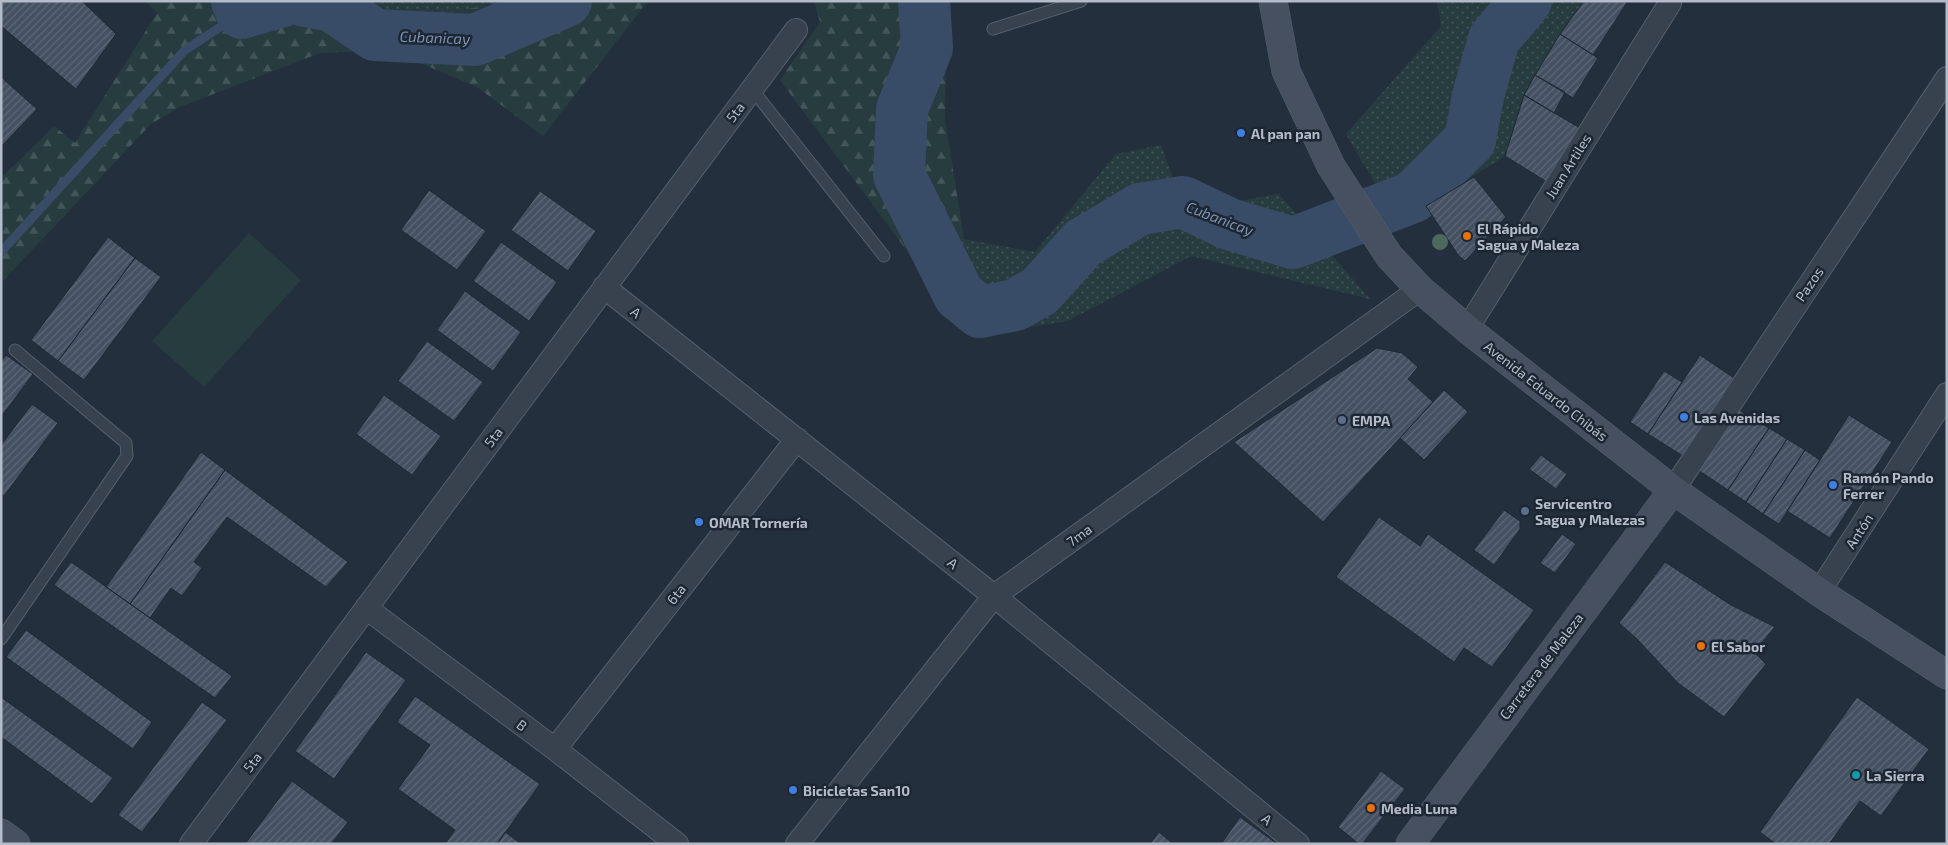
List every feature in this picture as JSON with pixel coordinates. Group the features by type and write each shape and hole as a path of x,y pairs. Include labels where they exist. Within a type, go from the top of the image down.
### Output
{"main road":[{"name":"Avenida Eduardo Chibás","path":"1273,1 1286,71 1332,166 1389,256 1420,289 1467,330 1673,490 1819,592 1947,675"},
{"name":"Carretera de Maleza","path":"1410,844 1673,490"},
{"path":"1,833 16,844"}],"street":[{"name":"Juan Artiles","path":"1467,330 1670,3"},
{"name":"5ta","path":"191,844 796,30"},
{"name":"Pazos","path":"1673,490 1947,78"},
{"name":"A","path":"604,287 797,438 994,596 1298,844"},
{"name":"7ma","path":"797,844 994,596 1420,289"},
{"name":"Antón","path":"1819,592 1947,394"},
{"name":"6ta","path":"554,749 797,438"},
{"name":"B","path":"366,608 677,844"}],"lane":[{"path":"993,29 1080,1"},
{"path":"752,89 884,256"},
{"path":"2,637 127,456 126,443 15,350"}],"green space":[{"path":"145,1 359,1 386,27 477,7 522,1 648,1 543,136 477,87 389,50 320,53 180,107 151,124 1,283 1,178 54,126 75,143 157,13"},
{"path":"359,1 522,1 477,7 386,27"},
{"path":"814,1 947,1 945,119 964,239 933,286 780,80 820,22"},
{"path":"1437,1 1584,1 1560,34 1524,95 1505,156 1398,223 1346,134 1441,26"},
{"path":"1161,145 1176,185 1222,204 1279,194 1370,299 1191,256 1068,321 1004,331 962,321 933,286 964,239 1035,252 1116,154"},
{"path":"249,233 301,280 204,387 152,341"}],"building":[{"path":"1,1 82,1 116,34 76,89 1,26"},
{"path":"1584,1 1628,1 1593,55 1560,34"},
{"path":"1560,34 1598,58 1573,98 1535,75"},
{"path":"1535,75 1565,92 1554,113 1524,95"},
{"path":"1,77 37,109 1,147"},
{"path":"1524,95 1580,128 1547,182 1505,156"},
{"name":"El Rápido Sagua y Maleza","path":"1474,177 1506,217 1465,261 1458,255 1426,206"},
{"path":"429,190 486,231 457,270 401,230"},
{"path":"540,191 596,231 568,271 511,230"},
{"path":"108,237 135,258 58,361 31,340"},
{"path":"501,242 557,282 529,321 473,281"},
{"path":"135,258 161,277 84,380 58,361"},
{"path":"465,291 521,332 493,371 437,330"},
{"path":"427,341 483,382 454,421 398,381"},
{"name":"EMPA","path":"1377,348 1402,353 1418,367 1408,379 1433,402 1323,522 1234,442"},
{"path":"6,355 33,374 1,417 1,362"},
{"name":"Las Avenidas","path":"1700,355 1734,378 1683,456 1648,434"},
{"path":"1664,371 1682,382 1648,434 1630,422"},
{"path":"1444,390 1468,412 1424,460 1400,438"},
{"path":"384,395 441,436 412,475 356,434"},
{"path":"32,404 58,423 4,496 1,494 1,445"},
{"path":"1734,407 1769,428 1728,490 1695,468"},
{"name":"Ramón Pando Ferrer","path":"1849,415 1892,442 1830,538 1787,511"},
{"path":"1769,428 1787,439 1746,502 1728,490"},
{"path":"1787,439 1805,450 1763,514 1746,502"},
{"path":"1805,450 1820,460 1779,524 1763,514"},
{"path":"201,452 225,470 130,604 106,587"},
{"path":"1541,455 1567,474 1556,489 1529,469"},
{"path":"225,470 348,562 326,587 227,517 194,562 202,568 182,596 171,588 150,618 130,604"},
{"path":"1504,510 1520,521 1520,529 1494,565 1474,550"},
{"path":"1379,517 1420,546 1428,534 1534,610 1492,667 1464,648 1454,662 1336,577"},
{"path":"1562,534 1576,544 1555,573 1540,563"},
{"path":"71,562 232,676 215,698 54,585"},
{"name":"El Sabor","path":"1665,562 1731,605 1775,627 1754,652 1766,664 1724,717 1678,683 1637,639 1619,623"},
{"path":"26,630 152,722 133,749 6,657"},
{"path":"366,652 406,680 334,779 295,751"},
{"path":"415,696 540,784 497,844 445,844 455,830 398,789 430,745 397,722"},
{"path":"1,697 113,778 92,804 1,737"},
{"name":"La Sierra","path":"1857,697 1929,749 1881,816 1860,801 1829,844 1776,844 1760,832"},
{"path":"202,702 227,720 142,832 118,815"},
{"name":"Media Luna","path":"1381,771 1405,789 1362,844 1359,844 1338,827"},
{"path":"292,781 348,822 331,844 245,844"},
{"path":"1240,817 1276,843 1221,844"},
{"path":"505,832 512,837 521,844 497,844"},
{"path":"1159,832 1173,844 1150,844"}],"waterway":[{"name":"Cubanicay","path":"237,1 242,13 283,1"},
{"name":"Cubanicay","path":"305,1 332,6 375,35 475,40 566,1"},
{"name":"Cubanicay","path":"924,1 927,48 902,109 899,175 959,295 980,312 1015,305 1040,291 1083,243 1140,209 1183,202 1229,224 1293,243 1413,197 1470,140 1478,96 1494,39 1526,1"},
{"path":"1,252 185,50 242,13"}],"place":[{"name":"Al pan pan","path":"1241,133"},
{"name":"El Rápido Sagua y Maleza","path":"1467,236"},
{"name":"Las Avenidas","path":"1684,417"},
{"name":"EMPA","path":"1342,420"},
{"name":"Ramón Pando Ferrer","path":"1833,485"},
{"name":"Servicentro Sagua y Malezas","path":"1525,511"},
{"name":"OMAR Tornería","path":"699,522"},
{"name":"El Sabor","path":"1701,646"},
{"name":"La Sierra","path":"1856,775"},
{"name":"Bicicletas San10","path":"793,790"},
{"name":"Media Luna","path":"1371,808"}]}
